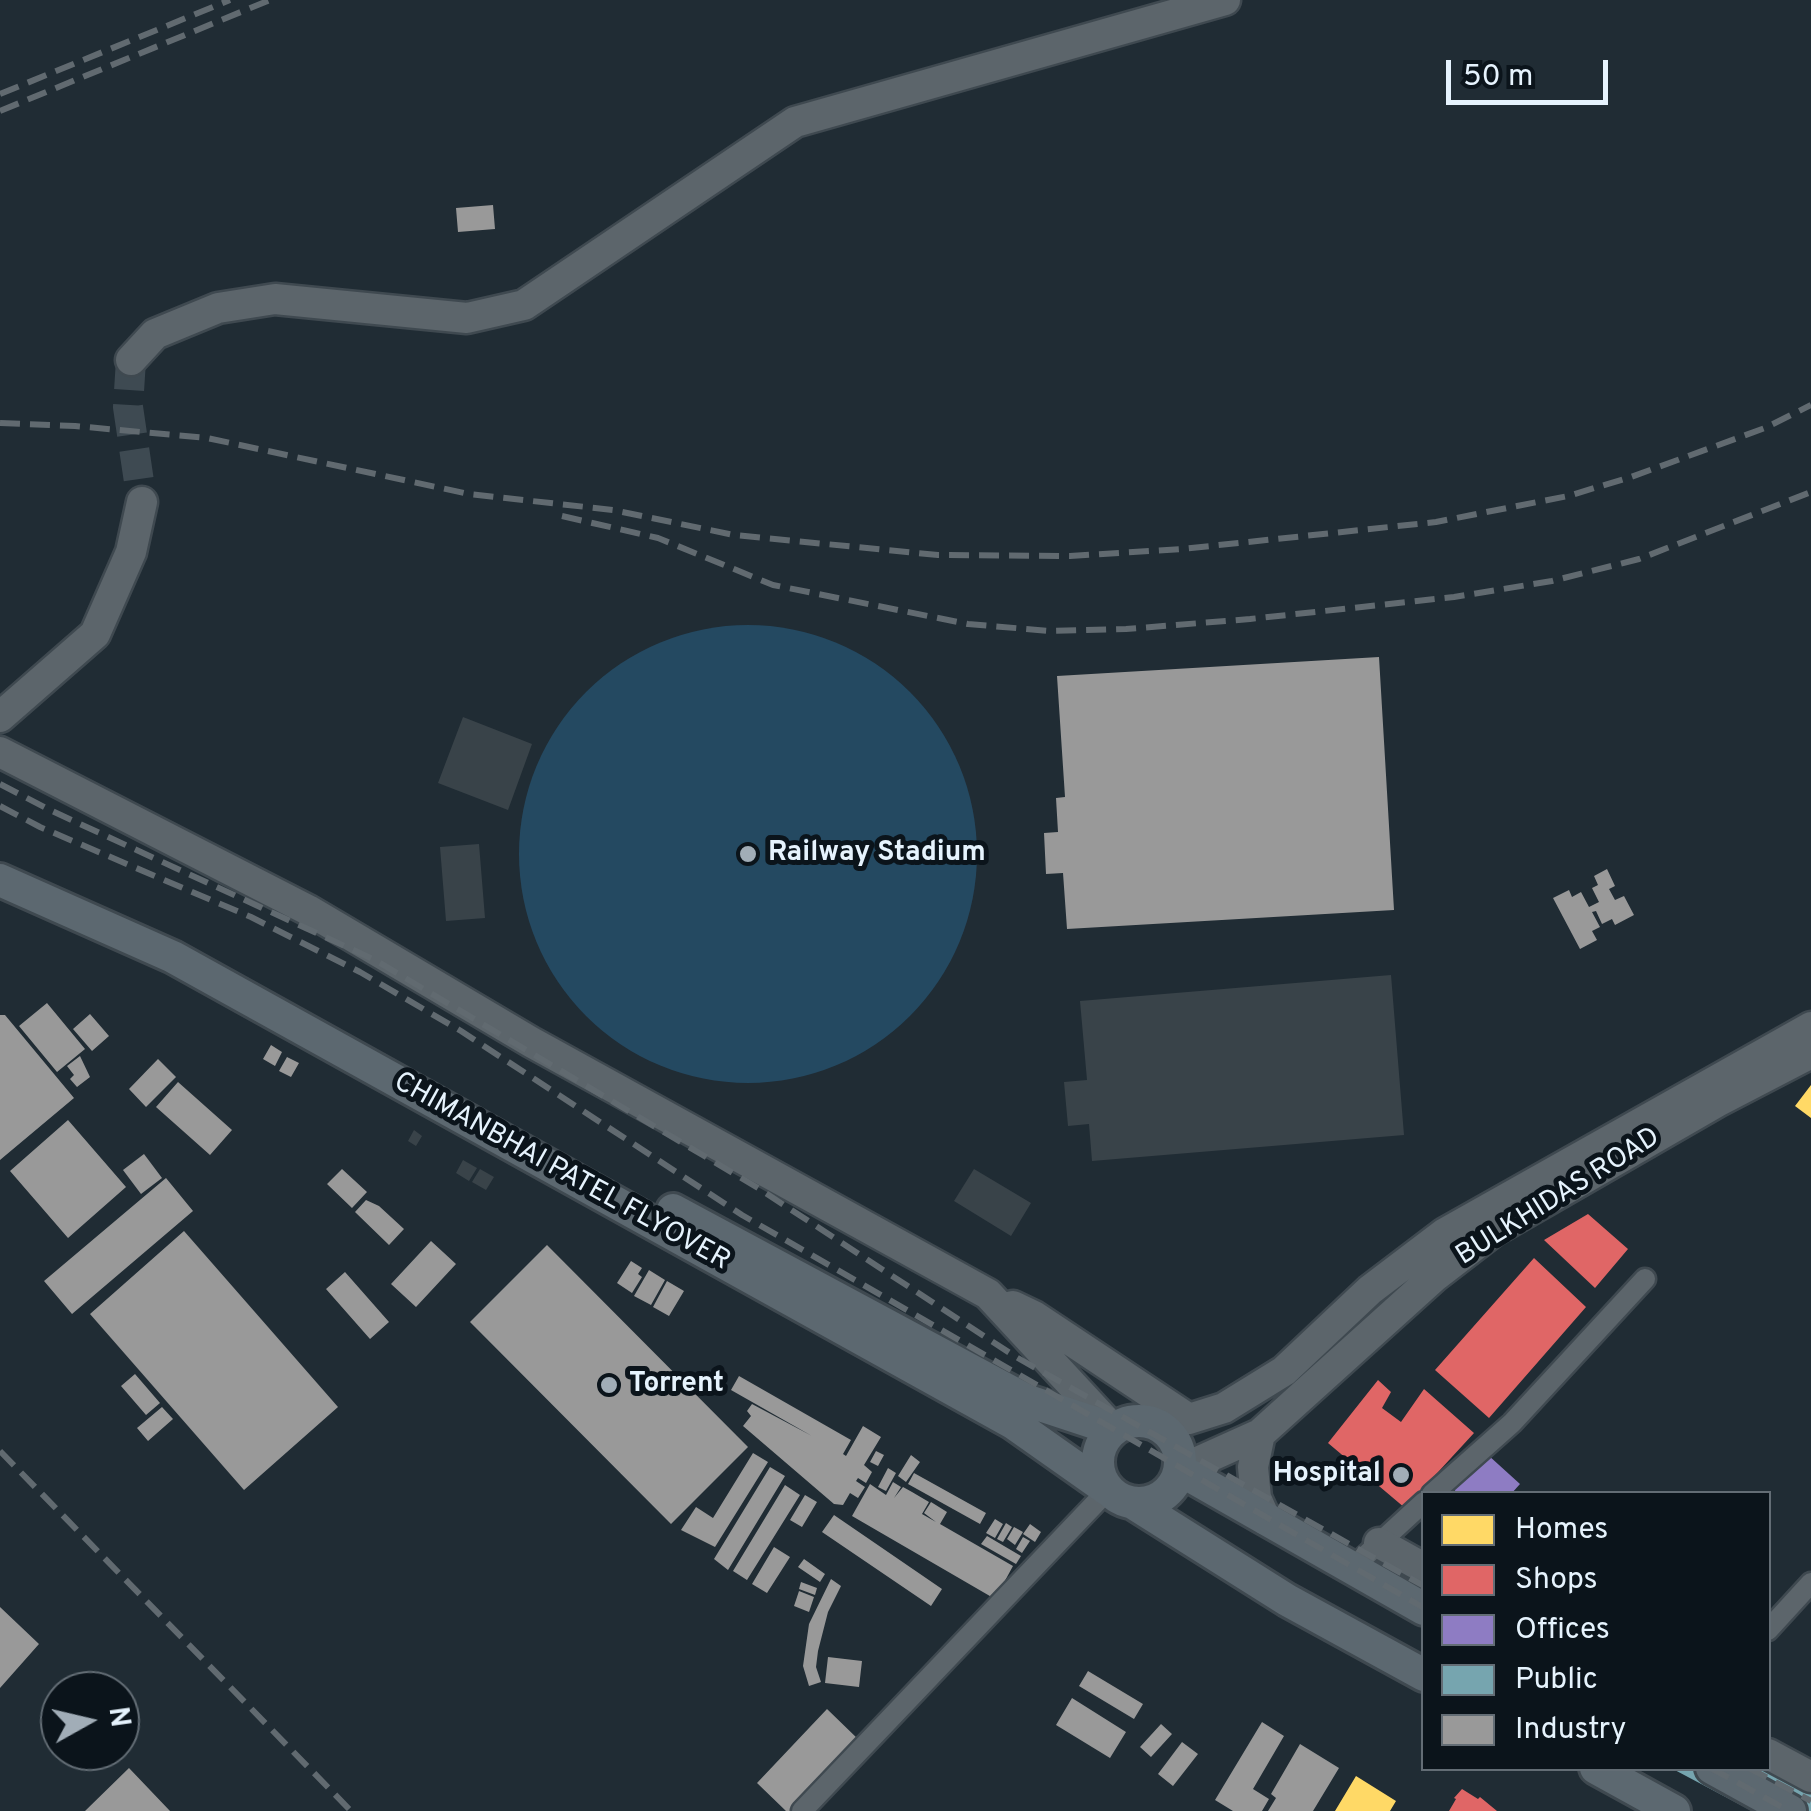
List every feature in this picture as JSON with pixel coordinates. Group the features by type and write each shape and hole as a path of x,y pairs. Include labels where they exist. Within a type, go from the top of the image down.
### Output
{"main road":[{"path":"131,360 156,334 218,308 276,299 467,318 524,305 795,122 1225,0"},
{"path":"0,717 94,634 131,552 142,502"},
{"path":"0,752 308,910 531,1042 1034,1316 1189,1419"},
{"name":"CHIMANBHAI PATEL FLYOVER","path":"0,859 181,940 1021,1412 1121,1496 1287,1600 1421,1674"},
{"name":"CHIMANBHAI PATEL FLYOVER","path":"0,880 173,957 1021,1412 1113,1429"},
{"path":"1146,1420 1161,1426 1173,1438 1180,1454 1180,1470 1174,1484 1162,1496 1148,1502 1121,1496 1100,1475 1097,1458 1102,1442 1113,1429 1128,1421 1146,1420 1189,1419 1224,1408 1284,1371 1370,1290 1444,1232 1809,1037"},
{"name":"BULKHIDAS ROAD","path":"1180,1470 1260,1434 1434,1278 1495,1230 1716,1102 1809,1037"},
{"path":"988,1294 1113,1429"},
{"path":"1260,1434 1253,1467 1256,1498 1266,1520"},
{"path":"1180,1470 1421,1607"},
{"path":"1378,1543 1421,1566"},
{"path":"1771,1756 1811,1776"},
{"path":"1601,1771 1674,1811"},
{"path":"1717,1771 1790,1811"}],"street":[{"path":"1435,1491 1512,1423 1645,1279"},
{"path":"802,1811 1121,1496"},
{"path":"1352,1569 1421,1505"},
{"path":"1771,1627 1811,1582"}],"shaded area":[{"name":"Railway Stadium","path":"748,625 793,630 836,643 875,664 910,692 938,727 959,766 972,809 977,854 972,899 959,942 938,981 910,1016 875,1044 836,1065 793,1078 748,1083 703,1078 660,1065 621,1044 586,1016 558,981 537,942 524,899 519,854 524,809 537,766 558,727 586,692 621,664 660,643 703,630"}],"building: Homes":[{"path":"1811,1085 1811,1118 1795,1106"},
{"path":"1356,1776 1396,1801 1390,1811 1335,1811"}],"building: Shops":[{"path":"1588,1214 1628,1249 1595,1288 1544,1240"},
{"path":"1534,1258 1586,1307 1489,1418 1435,1370"},
{"name":"Hospital","path":"1378,1380 1391,1392 1382,1408 1401,1422 1424,1389 1474,1433 1405,1508 1328,1443"},
{"path":"1462,1789 1480,1797 1497,1811 1449,1811"}],"building: Offices":[{"path":"1488,1455 1520,1484 1514,1491 1452,1488 1464,1474 1468,1478"}],"building: Public":[{"path":"1771,1741 1811,1761 1811,1811 1752,1811 1677,1771 1771,1771"}],"building: Industry":[{"path":"493,205 495,229 458,232 456,208"},
{"path":"1379,657 1394,910 1067,929 1063,873 1046,874 1044,833 1058,832 1056,798 1065,797 1057,676"},
{"path":"1607,869 1615,886 1609,889 1615,900 1624,896 1634,915 1615,925 1612,919 1602,924 1596,911 1592,912 1600,927 1592,931 1597,940 1580,949 1553,898 1569,890 1572,897 1581,892 1589,907 1599,902 1592,888 1598,885 1594,876"},
{"path":"47,1003 85,1049 57,1072 19,1026"},
{"path":"90,1014 109,1036 92,1051 73,1029"},
{"path":"0,1015 5,1015 74,1098 0,1160"},
{"path":"271,1045 282,1052 275,1066 263,1059"},
{"path":"80,1056 90,1077 77,1087 67,1066"},
{"path":"287,1057 299,1063 291,1077 279,1071"},
{"path":"158,1059 176,1077 146,1107 129,1089"},
{"path":"178,1082 232,1130 210,1155 156,1107"},
{"path":"68,1120 126,1187 68,1238 10,1171"},
{"path":"144,1154 162,1178 141,1194 123,1170"},
{"path":"342,1169 367,1192 352,1208 327,1184"},
{"path":"166,1178 193,1211 72,1314 44,1281"},
{"path":"366,1200 379,1206 404,1229 389,1245 355,1212"},
{"path":"184,1231 338,1407 244,1490 90,1314"},
{"path":"431,1241 456,1264 416,1307 391,1284"},
{"name":"Torrent","path":"547,1245 748,1447 671,1524 470,1322"},
{"path":"631,1261 642,1268 638,1274 642,1277 632,1293 617,1283"},
{"path":"649,1270 665,1280 651,1305 634,1296"},
{"path":"345,1272 389,1322 370,1339 326,1289"},
{"path":"667,1281 684,1291 669,1316 653,1307"},
{"path":"135,1374 160,1403 146,1415 121,1386"},
{"path":"739,1376 851,1440 843,1454 846,1456 863,1426 881,1437 864,1465 872,1472 866,1483 858,1478 856,1481 865,1487 858,1498 850,1493 843,1505 834,1504 743,1426 751,1416 747,1411 752,1404 812,1436 731,1390"},
{"path":"162,1407 173,1419 148,1441 137,1428"},
{"path":"876,1451 884,1455 878,1466 870,1462"},
{"path":"753,1453 768,1462 715,1547 681,1530 696,1507 713,1518"},
{"path":"911,1455 920,1462 906,1482 898,1476"},
{"path":"770,1467 785,1476 728,1570 714,1559"},
{"path":"888,1468 896,1473 886,1491 878,1487"},
{"path":"914,1473 986,1513 980,1524 908,1484"},
{"path":"893,1482 901,1487 894,1498 903,1487 912,1492 929,1502 922,1514 936,1522 924,1513 931,1502 947,1512 940,1524 1013,1566 995,1599 852,1516 870,1484 886,1495"},
{"path":"785,1485 800,1495 747,1580 733,1571"},
{"path":"805,1495 817,1502 802,1527 790,1520"},
{"path":"834,1515 942,1589 931,1606 822,1532"},
{"path":"995,1519 1003,1524 995,1538 986,1533"},
{"path":"1006,1523 1012,1527 1003,1542 997,1539"},
{"path":"1030,1524 1041,1532 1035,1542 1023,1534"},
{"path":"1014,1527 1023,1532 1015,1545 1007,1539"},
{"path":"987,1536 1021,1556 1016,1564 981,1544"},
{"path":"1023,1537 1030,1541 1022,1553 1016,1549"},
{"path":"774,1547 790,1557 767,1593 752,1584"},
{"path":"804,1559 825,1574 820,1582 798,1567"},
{"path":"831,1579 841,1586 828,1612 818,1651 816,1667 821,1682 809,1686 803,1666 809,1624"},
{"path":"801,1582 817,1588 815,1595 799,1589"},
{"path":"799,1591 814,1597 809,1612 794,1606"},
{"path":"0,1607 39,1644 0,1688"},
{"path":"828,1657 862,1661 859,1687 825,1683"},
{"path":"1088,1671 1143,1704 1134,1719 1079,1686"},
{"path":"1072,1698 1126,1732 1110,1758 1056,1725"},
{"path":"827,1709 859,1740 791,1811 786,1811 757,1783"},
{"path":"1262,1722 1284,1736 1253,1789 1269,1799 1262,1811 1233,1811 1215,1800"},
{"path":"1161,1724 1172,1734 1151,1757 1140,1747"},
{"path":"1182,1742 1198,1754 1173,1786 1158,1774"},
{"path":"1300,1744 1339,1768 1313,1811 1268,1811 1276,1798 1271,1794"},
{"path":"126,1771 132,1771 170,1811 85,1811"}],"building: Other":[{"path":"463,717 532,744 508,810 438,783"},
{"path":"479,844 485,918 446,921 440,847"},
{"path":"1391,975 1404,1135 1092,1161 1089,1124 1068,1126 1064,1082 1087,1080 1080,1001"},
{"path":"414,1130 422,1136 416,1146 408,1141"},
{"path":"463,1160 477,1168 469,1181 456,1173"},
{"path":"480,1169 494,1177 486,1190 472,1182"},
{"path":"974,1169 1031,1203 1011,1236 954,1201"}],"tunnel":[{"path":"131,360 128,407 142,502"}],"railway":[{"path":"0,94 230,0"},
{"path":"0,111 270,0"},
{"path":"0,423 207,438 469,494 613,510 734,535 938,555 1070,556 1182,549 1436,522 1568,496 1765,428 1811,405"},
{"path":"562,516 658,538 773,585 968,624 1050,631 1250,619 1454,597 1552,581 1639,559 1811,492"},
{"path":"0,784 375,960 758,1188 1016,1357 1421,1584"},
{"path":"0,806 40,827 251,917 360,972 461,1031 742,1215 1421,1606"},
{"path":"0,1451 351,1811"},
{"path":"1716,1771 1789,1811"},
{"path":"1755,1771 1811,1801"}],"place":[{"name":"Railway Stadium","path":"748,854"},
{"name":"Torrent","path":"609,1385"},
{"name":"Hospital","path":"1401,1475"}]}
